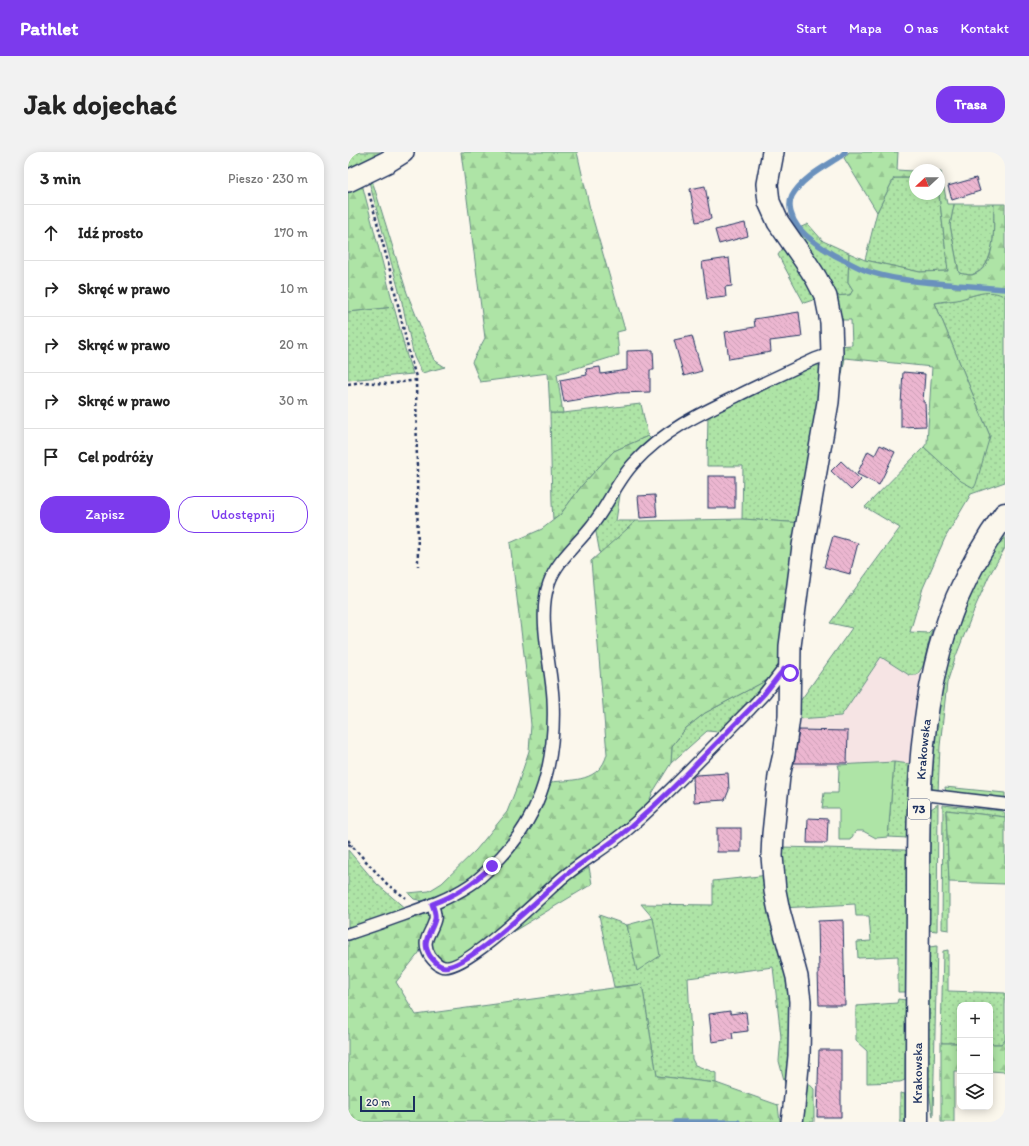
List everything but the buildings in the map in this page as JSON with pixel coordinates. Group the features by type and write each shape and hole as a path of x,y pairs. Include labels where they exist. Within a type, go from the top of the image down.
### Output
{"main road":[{"name":"Krakowska","path":"917,1122 918,820 924,737 932,679 957,599 970,569 1005,514"}],"street":[{"path":"356,177 387,162 403,152"},
{"path":"773,152 767,184 768,202 778,222 805,260 826,297 831,322 832,353 828,402 802,554 790,646 789,717 784,754 779,776 772,856 775,891 779,911 800,989 801,1012 799,1056 792,1122"}],"lane":[{"path":"348,934 432,904 455,894 472,884 506,851 531,816 539,799 551,758 553,739 553,698 545,636 546,595 548,585 562,560 594,522 614,490 633,464 646,450 671,430 695,416 815,358 832,353"},
{"path":"432,904 435,919 428,934 426,949 435,962 442,967 447,968 454,966 464,961 510,926 562,878 626,831 755,703 784,669 790,667"},
{"path":"920,794 1005,804"}],"path":[{"path":"356,177 389,266 404,335 417,380 418,566"},
{"path":"348,384 362,382 388,384 417,380"},
{"path":"348,840 375,873 410,902 417,910"},
{"path":"348,844 352,846"}],"shaded area":[{"path":"881,657 909,675 922,674 912,730 910,764 894,762 787,768 795,719 841,716"}],"green space":[{"path":"348,152 395,152 348,177"},
{"path":"461,152 577,152 590,209 625,330 617,332 619,355 557,374 563,413 550,413 548,373 480,382 472,362 485,338"},
{"path":"849,152 898,152 897,170 909,171 909,178 894,178 877,212 844,158"},
{"path":"371,177 407,293 434,360 445,367 422,373 414,357 401,298 368,178"},
{"path":"894,178 909,178 909,200 940,200 948,271 920,272 865,260 877,212"},
{"path":"361,180 394,307 348,312 348,186"},
{"path":"945,193 947,204 954,204 950,225 959,273 972,275 980,271 986,264 992,245 994,204 1005,204 1005,297 999,294 987,292 957,300 935,303 990,436 974,488 961,481 924,447 927,443 932,367 845,358 836,406 837,346 852,345 851,320 837,320 833,296 850,295 853,290 848,282 849,253 865,260 920,272 948,271 940,200 945,200"},
{"path":"954,204 994,204 993,234 990,255 986,264 980,271 971,275 959,273 950,225"},
{"path":"808,224 823,241 849,253 848,282 853,290 850,295 833,296 795,231"},
{"path":"786,244 819,298 804,303 778,255"},
{"path":"986,292 999,293 1005,297 1005,482 971,494 945,538 923,588 910,632 928,633 932,629 923,666 917,675 909,675 881,657 841,716 797,719 798,704 852,628 830,623 900,528 865,507 924,447 961,481 990,436 935,303 955,300"},
{"path":"394,307 413,374 348,380 348,312"},
{"path":"819,360 827,363 804,523 742,519 743,466 707,466 708,414"},
{"path":"641,404 648,436 614,451 583,484 560,515 553,520 550,413 563,413"},
{"path":"648,436 652,440 546,578 549,735 540,786 514,835 479,874 457,889 427,902 414,899 408,893 429,891 442,883 476,850 507,812 529,751 531,725 525,662 510,543 542,529 560,515 583,484 614,451"},
{"path":"621,488 616,521 636,521 600,554 595,527"},
{"path":"742,519 804,523 779,665 769,679 705,713 686,728 672,746 671,763 653,792 647,806 632,821 461,959 441,963 430,949 436,907 499,863 549,782 576,780 592,775 603,763 607,754 591,561 636,521"},
{"path":"1005,533 1005,548 989,576 976,605 947,683 940,746 938,793 932,789 933,755 942,688 950,655 972,593 987,562"},
{"path":"769,679 719,732 707,731 671,763 672,746 686,728 705,713"},
{"path":"894,762 910,764 908,838 888,837"},
{"path":"894,762 888,837 876,838 863,831 856,831 850,840 839,840 839,808 822,808 824,793 838,793 838,765"},
{"path":"945,787 1005,793 1005,801 946,793"},
{"path":"938,804 937,931 928,930 931,809"},
{"path":"943,805 1002,811 1005,813 1005,817 946,810 949,930 942,929"},
{"path":"946,810 1005,817 1005,884 949,882"},
{"path":"781,847 905,850 908,853 906,992 898,992 898,956 858,958 857,942 871,941 869,916 856,916 855,904 782,908"},
{"path":"348,850 377,884 407,910 348,930"},
{"path":"589,867 592,884 509,934 481,953 555,890"},
{"path":"769,875 791,964 789,1114 784,1097 788,1095 779,1061 781,1037 773,967 688,978 692,1059 695,1065 716,1073 716,1083 657,1076 642,984 614,987 599,915 627,925 637,970 653,918 641,904 713,905 713,881"},
{"path":"431,909 432,915 419,953 396,982 416,1015 642,984 657,1076 716,1083 778,1105 780,1122 348,1122 348,939"},
{"path":"653,918 660,956 637,971 627,925"},
{"path":"937,946 933,1117 928,1085 929,947"},
{"path":"948,950 948,991 1005,993 1005,1039 1002,1044 993,1044 993,1002 957,1002 957,1043 941,1043 943,951"},
{"path":"898,999 906,1000 905,1080 900,1082 867,1083 867,1051 856,1041 856,1006 897,1003"},
{"path":"1005,1039 1005,1072 993,1071 993,1044 1001,1044"},
{"path":"941,1043 957,1043 957,1071 954,1071 954,1122 941,1122"},
{"path":"801,1075 814,1089 814,1122 797,1122"},
{"path":"900,1093 905,1094 905,1122 900,1122"}],"waterway":[{"path":"845,152 807,178 792,196 790,204 792,216 798,227 806,235 834,255 863,269 889,277 911,281 1005,289"},
{"path":"675,1122 738,1122"}],"route":[{"path":"492,866 472,884 455,894 432,904 435,919 428,934 426,949 435,962 442,967 447,968 464,961 510,926 562,878 601,851 626,831 750,709 784,669 790,667 790,673"}]}
